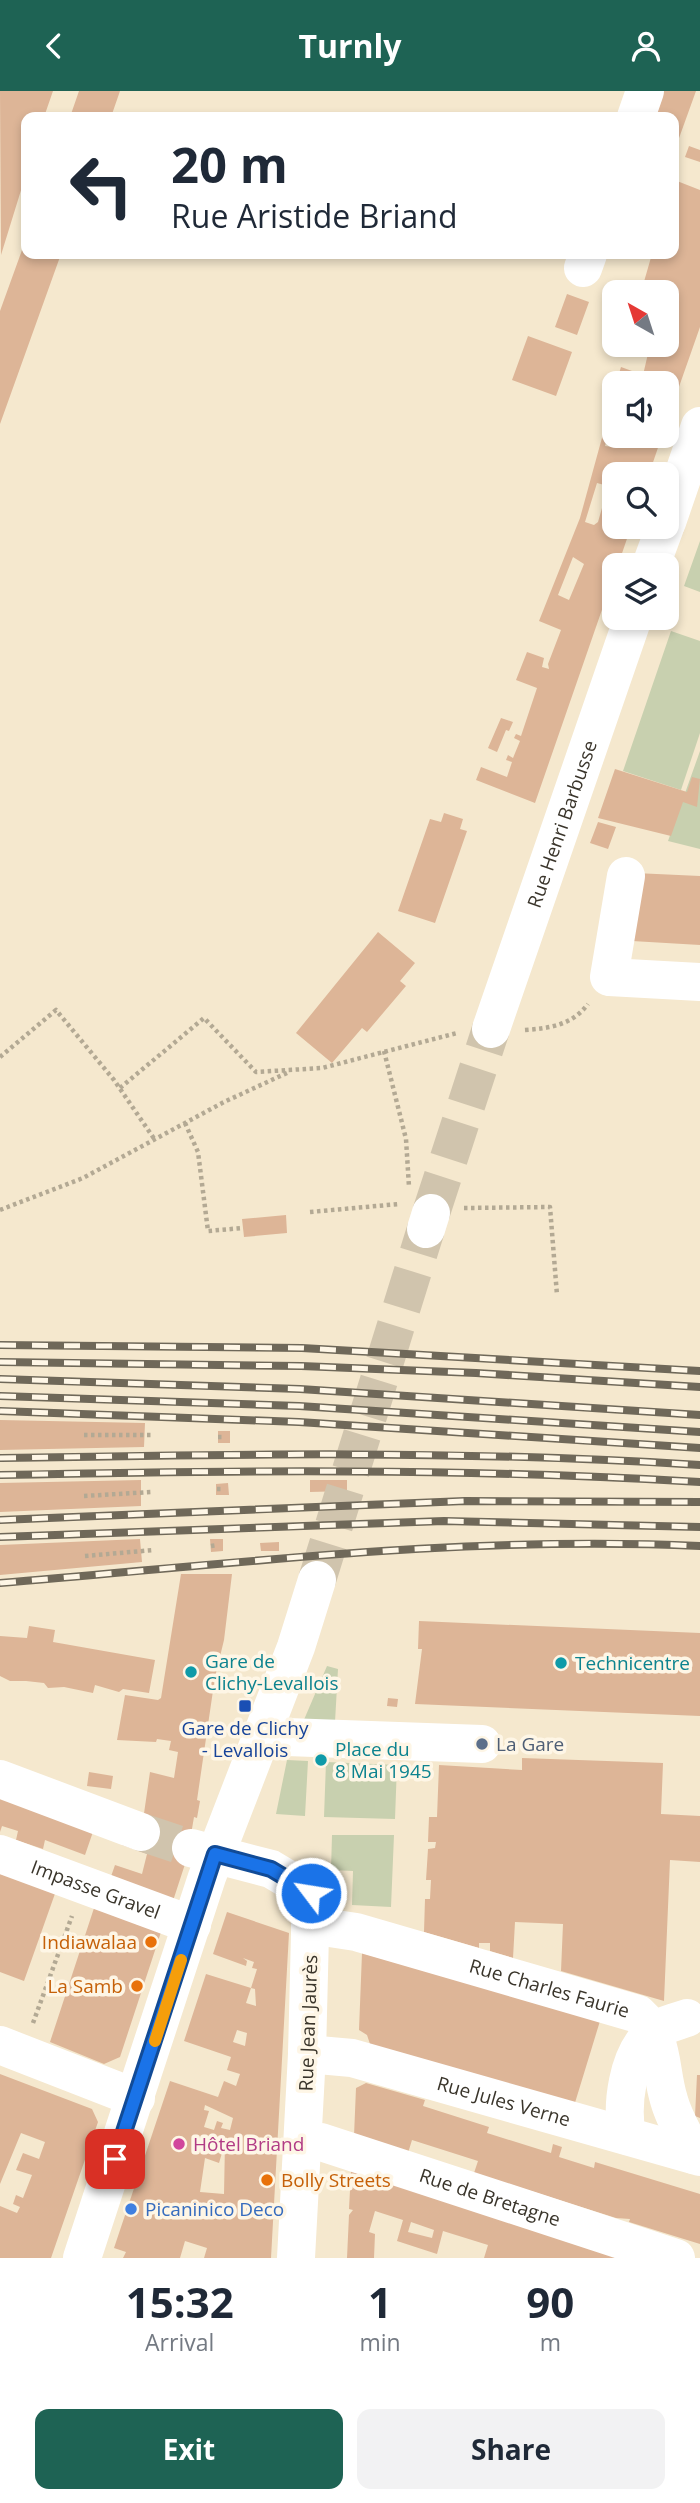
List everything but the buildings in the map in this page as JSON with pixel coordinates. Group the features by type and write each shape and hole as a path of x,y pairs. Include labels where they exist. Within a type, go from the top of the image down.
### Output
{"street":[{"path":"638,112 645,91"},
{"path":"679,487 700,426"},
{"name":"Rue Henri Barbusse","path":"491,1029 629,630"},
{"path":"626,876 610,977 700,982"},
{"path":"82,2258 192,1925 202,1851 260,1736 296,1647 317,1580"},
{"path":"260,1736 482,1745"},
{"path":"0,1779 141,1832"},
{"name":"Rue Jean Jaurès","path":"202,1851 271,1869 311,1893 307,2054 296,2258"},
{"name":"Impasse Gravel","path":"0,1854 192,1925"},
{"name":"Rue Charles Faurie","path":"310,1925 356,1932 624,2008 670,2024"},
{"path":"626,2136 626,2090 640,2047 670,2024"},
{"path":"670,2024 660,2047 669,2101 697,2156"},
{"path":"11,2049 136,2098"},
{"name":"Rue Jules Verne","path":"307,2054 352,2059 697,2156"},
{"name":"Rue de Bretagne","path":"303,2145 321,2142 676,2258"}],"path":[{"path":"528,1030 568,1023 578,1017 610,977"},
{"path":"0,1057 56,1010 120,1088 155,1140"},
{"path":"120,1088 204,1018 256,1072 322,1068 446,1033"},
{"path":"384,1051 427,1209"},
{"path":"0,1210 83,1178 185,1123 293,1070"},
{"path":"185,1123 198,1152 208,1231 243,1228"},
{"path":"310,1212 550,1207 557,1295"},
{"path":"84,1434 151,1435"},
{"path":"85,1496 151,1492"},
{"path":"85,1556 155,1550"},
{"path":"11,2049 84,1885"}],"green space":[{"path":"700,541 700,592 684,586"},
{"path":"671,631 700,641 700,733 681,790 623,771"},
{"path":"700,751 700,849 668,841"},
{"path":"327,1666 338,1669 335,1722 303,1722"},
{"path":"287,1760 308,1761 305,1816 276,1814"},
{"path":"326,1762 397,1765 395,1819 324,1817"},
{"path":"332,1835 394,1835 391,1907 352,1905 353,1871 331,1870"}],"tunnel":[{"path":"431,1213 491,1029"},
{"path":"317,1580 426,1229"},
{"path":"141,1832 189,1848"}],"railway":[{"path":"0,1345 302,1348 700,1371"},
{"path":"0,1362 301,1366 476,1373 700,1387"},
{"path":"0,1379 300,1389 700,1415"},
{"path":"0,1396 299,1406 700,1432"},
{"path":"0,1411 299,1422 700,1448"},
{"path":"0,1458 437,1455 700,1465"},
{"path":"0,1475 350,1471 525,1474 700,1482"},
{"path":"0,1520 465,1501 700,1502"},
{"path":"0,1537 444,1521 700,1527"},
{"path":"0,1583 437,1548 525,1544 700,1546"}],"slow traffic":[{"path":"155,2041 181,1960"}],"place":[{"name":"Technicentre","path":"561,1663"},
{"name":"Gare de Clichy-Levallois","path":"191,1672"},
{"name":"Gare de Clichy - Levallois","path":"245,1706"},
{"name":"La Gare","path":"482,1744"},
{"name":"Place du 8 Mai 1945","path":"321,1760"},
{"name":"Indiawalaa","path":"151,1942"},
{"name":"La Samb","path":"137,1986"},
{"name":"Hôtel Briand","path":"179,2144"},
{"name":"Bolly Streets","path":"267,2180"},
{"name":"Picaninico Deco","path":"131,2209"}],"route":[{"path":"115,2159 215,1854 271,1869 311,1893"}]}
